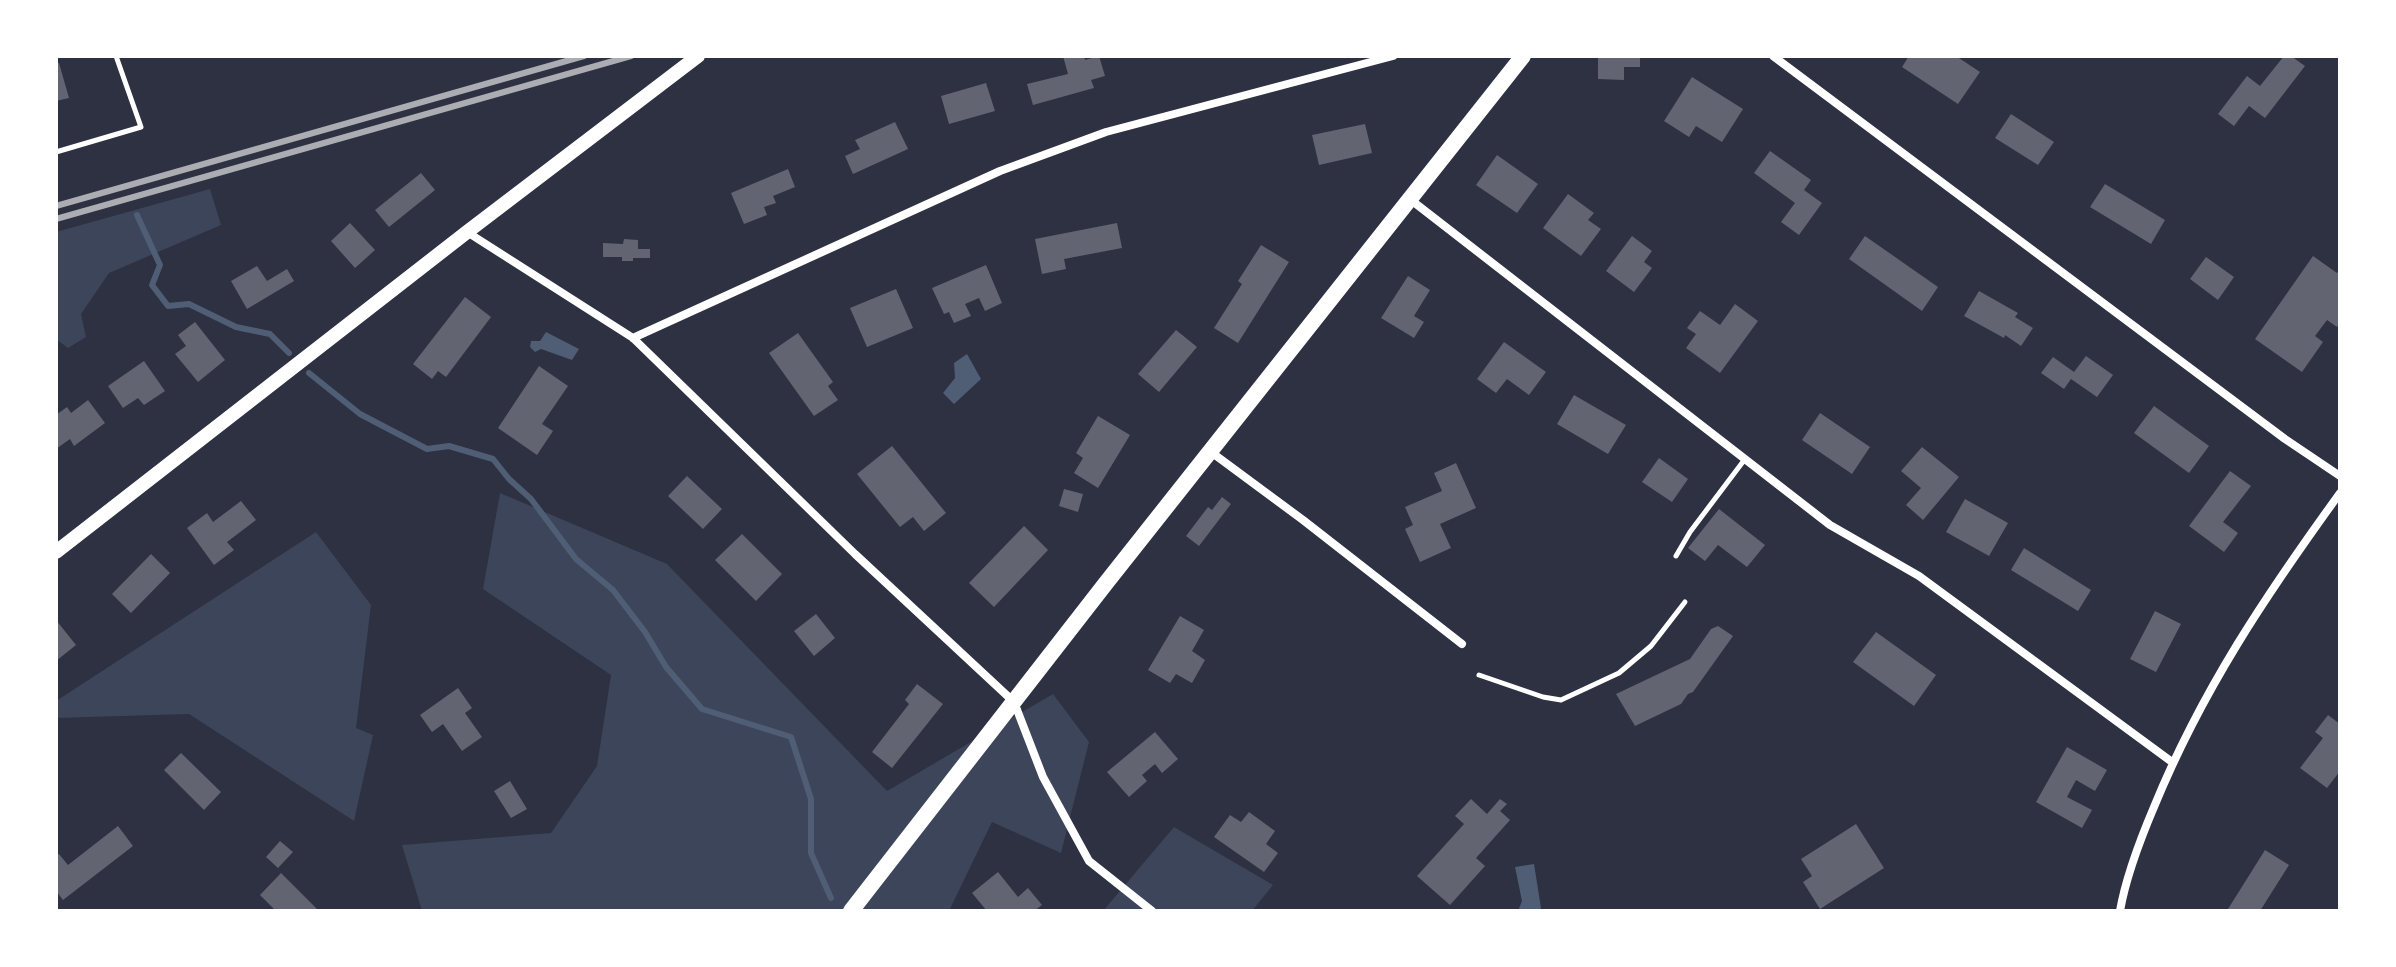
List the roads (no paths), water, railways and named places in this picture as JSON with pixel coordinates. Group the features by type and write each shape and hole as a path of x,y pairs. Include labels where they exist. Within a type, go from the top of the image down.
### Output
{"main road":[{"path":"851,911 1411,200 1517,57"}],"street":[{"path":"56,552 698,56"},
{"path":"633,338 1000,171 1106,132 1393,56"},
{"path":"1773,56 2285,439 2340,476"},
{"path":"1411,200 1830,525 1919,576 2172,762"},
{"path":"467,232 633,338 855,554 1014,702 1043,777 1089,861 1152,911"},
{"path":"1211,452 1462,644"},
{"path":"2120,911 2146,826 2172,762 2235,644 2340,493"}],"lane":[{"path":"56,152 141,127 116,56"},
{"path":"1676,556 1745,458"},
{"path":"1479,675 1561,700 1619,673 1651,646 1685,602"}],"waterway":[{"path":"137,215 160,265 152,285 168,306 189,304 236,327 270,334 289,353"},
{"path":"309,373 360,414 427,449 449,446 493,459 531,499 576,559 613,590 645,632 666,667 702,709 791,737 811,799 811,853 831,898"}],"railway":[{"path":"56,206 584,56"},
{"path":"56,219 631,56"}]}
